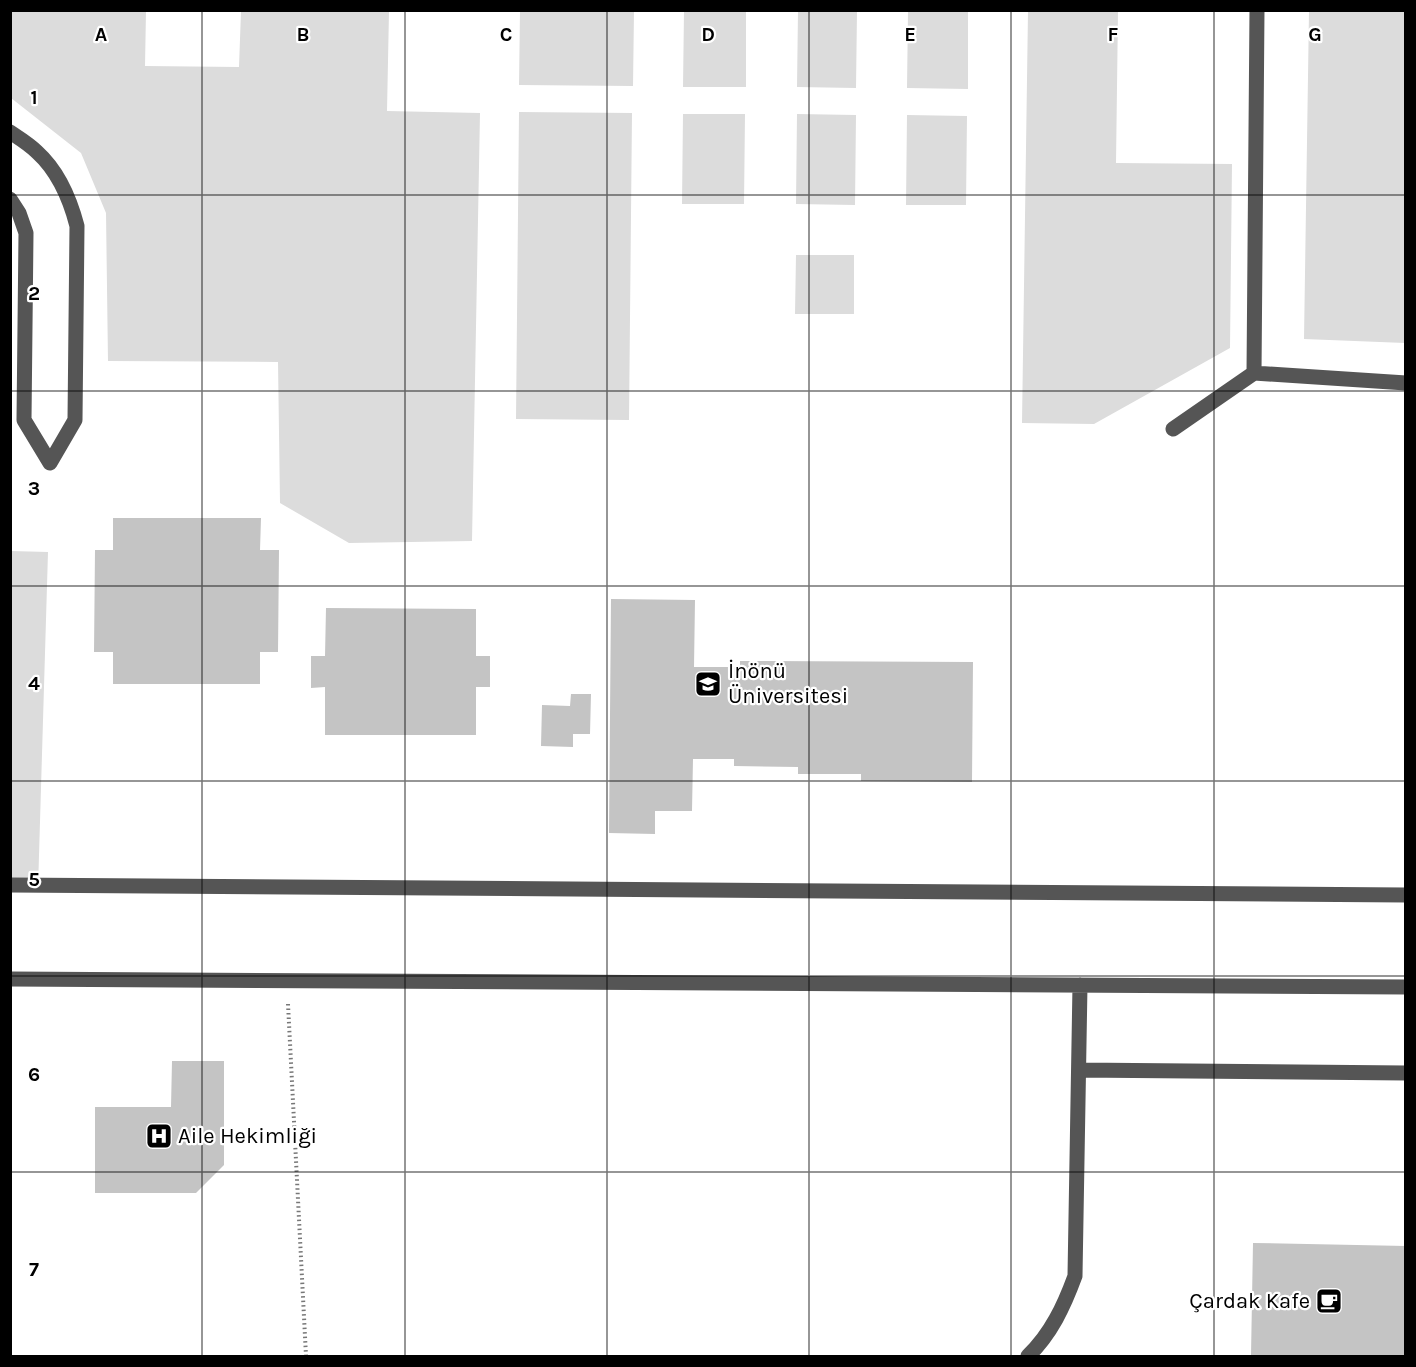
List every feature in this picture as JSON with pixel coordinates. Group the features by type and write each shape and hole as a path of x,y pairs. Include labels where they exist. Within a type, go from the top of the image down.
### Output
{"street":[{"path":"1254,373 1257,10"},
{"path":"10,132 37,151 48,164 66,193 77,226 75,420 50,463 24,420 26,232 19,213 10,199"},
{"path":"1173,429 1254,373 1406,383"},
{"path":"10,885 1406,895"},
{"path":"10,979 1406,987"},
{"path":"1028,1356 1053,1326 1066,1301 1075,1276 1080,985"},
{"path":"1079,1070 1406,1073"}],"path":[{"path":"287,981 306,1356"}],"shaded area":[{"path":"10,11 146,11 145,66 239,67 241,11 389,11 387,111 480,113 472,541 349,543 280,503 278,362 108,361 106,213 81,153 11,98"},
{"path":"520,11 634,11 633,86 519,85"},
{"path":"684,11 746,11 746,87 683,87"},
{"path":"798,11 857,11 856,88 797,87"},
{"path":"908,11 968,11 968,89 907,88"},
{"path":"1028,11 1118,11 1116,163 1232,164 1230,348 1094,424 1022,423"},
{"path":"1309,11 1405,11 1405,343 1304,339"},
{"path":"519,112 632,113 629,420 516,419"},
{"path":"683,114 745,114 744,204 682,204"},
{"path":"797,114 856,115 855,205 796,204"},
{"path":"907,115 967,116 966,205 906,205"},
{"path":"796,255 854,255 854,314 795,314"},
{"path":"11,551 48,552 38,889 11,889"}],"building":[{"path":"113,518 261,518 260,550 279,550 278,652 260,652 260,684 113,684 113,652 94,652 95,550 113,550"},
{"path":"611,599 695,600 694,667 740,667 740,661 973,662 972,782 861,781 861,774 798,774 798,767 734,766 734,759 693,759 692,811 655,811 655,834 609,833"},
{"path":"326,608 476,609 476,656 490,656 490,687 476,687 476,735 325,735 325,687 311,688 311,656 325,656"},
{"path":"571,694 591,694 590,734 573,734 573,747 541,746 542,705 570,706"},
{"name":"Aile Hekimliği","path":"172,1061 224,1061 224,1165 196,1193 95,1193 95,1107 171,1107"},
{"name":"Çardak Kafe","path":"1253,1243 1406,1246 1406,1356 1251,1356"}],"place":[{"name":"İnönü Üniversitesi","path":"708,684"},
{"name":"Aile Hekimliği","path":"159,1136"},
{"name":"Çardak Kafe","path":"1329,1301"}]}
